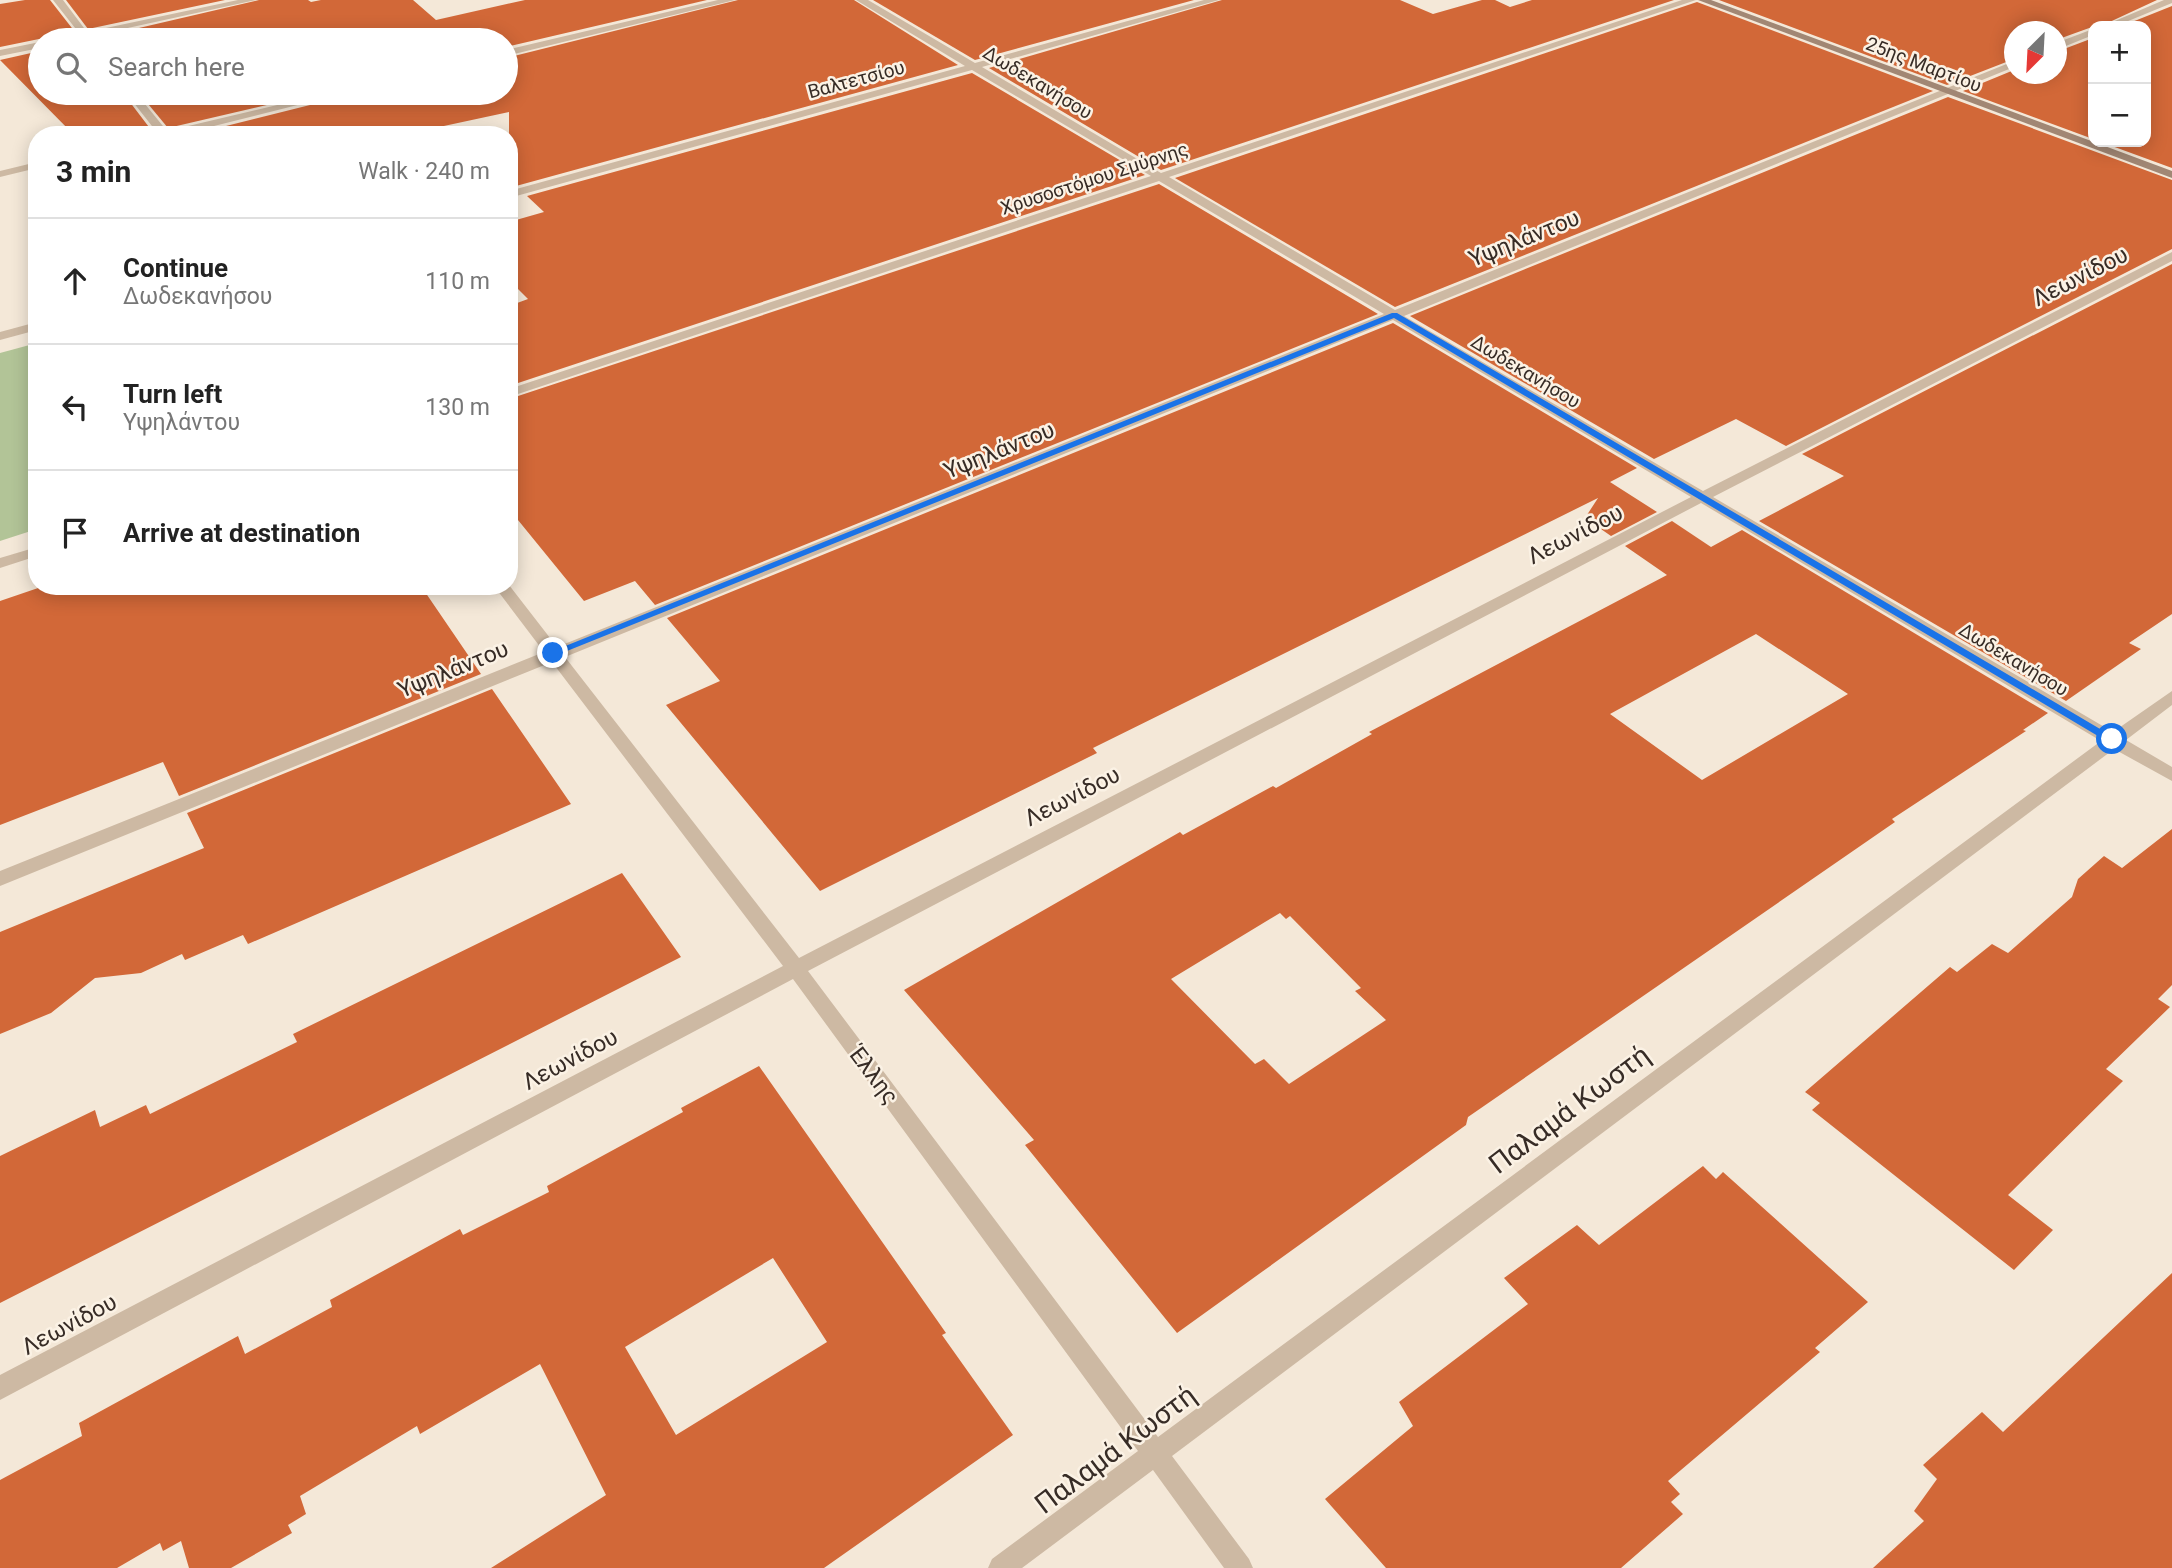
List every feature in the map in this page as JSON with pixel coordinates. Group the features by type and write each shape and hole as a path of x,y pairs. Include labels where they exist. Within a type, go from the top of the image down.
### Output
{"main road":[{"name":"25ης Μαρτίου","path":"1703,0 2172,175"}],"street":[{"path":"58,0 79,28"},
{"path":"130,28 251,0"},
{"path":"518,50 730,0"},
{"name":"Δωδεκανήσου","path":"861,0 2172,775"},
{"name":"Βαλτετσίου","path":"518,193 1214,0"},
{"name":"Χρυσοστόμου Σμύρνης","path":"518,390 1691,0"},
{"path":"2121,21 2172,1"},
{"path":"2067,43 2088,34"},
{"path":"0,53 28,47"},
{"name":"Υψηλάντου","path":"0,879 2004,68"},
{"path":"140,105 157,126"},
{"path":"202,126 290,105"},
{"path":"0,174 28,167"},
{"name":"Λεωνίδου","path":"0,1388 795,968 1702,496 2172,256"},
{"path":"0,336 28,328"},
{"path":"0,563 28,554"},
{"name":"Έλλης","path":"509,595 795,968 1240,1568"},
{"name":"Παλαμά Κωστή","path":"1001,1568 2112,739 2172,697"}],"green space":[{"path":"28,345 28,532 0,541 0,353"}],"building":[{"path":"50,0 72,28 28,28 28,41 0,47 0,4"},
{"path":"66,0 225,0 93,28 87,28"},
{"path":"259,0 413,0 436,20 525,0 707,0 518,44 518,28 139,28"},
{"path":"738,0 854,0 958,65 518,185 518,126 509,126 509,112 444,126 226,126 310,105 518,105 518,55"},
{"path":"873,0 1194,0 975,60"},
{"path":"1222,0 1400,0 1433,14 1482,0 1495,0 1510,7 1532,0 1674,0 1161,170 989,68"},
{"path":"1719,0 2157,0 2112,21 2088,21 2088,28 2067,36 2067,21 2004,21 2004,63 1947,85"},
{"path":"1697,2 1933,91 1395,307 1175,178"},
{"path":"2172,6 2172,168 2115,147 2151,147 2151,21 2134,21"},
{"path":"2088,40 2088,137 1963,91 2004,74 2004,84 2067,84 2067,48"},
{"path":"28,54 28,88 0,60"},
{"path":"972,73 1145,175 518,383 518,303 528,299 518,289 518,219 544,212 527,196"},
{"path":"1948,97 2172,180 2172,249 1786,446 1736,419 1654,459 1410,316"},
{"path":"44,105 132,105 148,126 65,126"},
{"path":"149,105 267,105 177,126 166,126"},
{"path":"1159,184 1378,314 655,605 635,581 584,601 518,520 518,396"},
{"path":"2172,264 2172,614 2129,643 2141,649 2066,701 1759,521 1844,476 1802,454"},
{"path":"1393,323 1637,468 1610,482 1657,512 1611,536 1585,518 1598,498 1093,748 1097,753 820,891 666,705 720,681 667,618"},
{"path":"1672,521 1711,547 1742,530 2048,713 2023,730 2026,731 1892,819 1895,822 1468,1117 1466,1125 1177,1333 1025,1145 1034,1140 904,990 1180,832 1183,835 1273,786 1276,788 1372,734 1369,732 1667,575 1625,546","holes":["1756,634 1848,694 1702,780 1610,714","1280,913 1286,919 1290,916 1361,988 1355,991 1386,1020 1289,1084 1264,1059 1255,1064 1171,979"]},
{"path":"28,591 28,595 427,595 481,674 179,796 163,762 0,825 0,601"},
{"path":"492,689 571,804 248,944 243,935 185,960 182,954 141,973 95,978 51,1013 0,1034 0,932 204,848 187,813"},
{"path":"2172,829 2172,985 2158,999 2170,1007 2106,1069 2123,1081 2008,1195 2053,1230 2014,1270 1812,1110 1820,1103 1805,1092 1950,967 1957,972 1992,944 2008,953 2072,897 2078,879 2104,856 2122,868"},
{"path":"622,873 681,957 0,1303 0,1156 95,1110 100,1127 146,1105 150,1114 297,1042 293,1034"},
{"path":"759,1066 946,1333 942,1335 1013,1435 824,1568 491,1568 606,1495 540,1364 420,1434 417,1426 300,1496 306,1514 288,1525 292,1533 231,1568 189,1568 181,1541 163,1551 160,1543 117,1568 0,1568 0,1480 82,1436 79,1423 238,1336 245,1354 332,1307 330,1300 460,1229 463,1235 549,1192 547,1186 683,1112 681,1108","holes":["773,1258 827,1342 676,1435 625,1347"]},
{"path":"1703,1166 1716,1179 1723,1172 1868,1302 1815,1348 1820,1352 1668,1481 1680,1494 1671,1502 1683,1514 1621,1568 1386,1568 1325,1499 1413,1426 1399,1402 1528,1304 1504,1278 1577,1225 1599,1245"},
{"path":"2172,1273 2172,1568 1873,1568 1924,1521 1914,1511 1937,1479 1923,1465 1982,1412 2003,1432"}],"route":[{"path":"553,653 1394,315 2112,739"}]}
